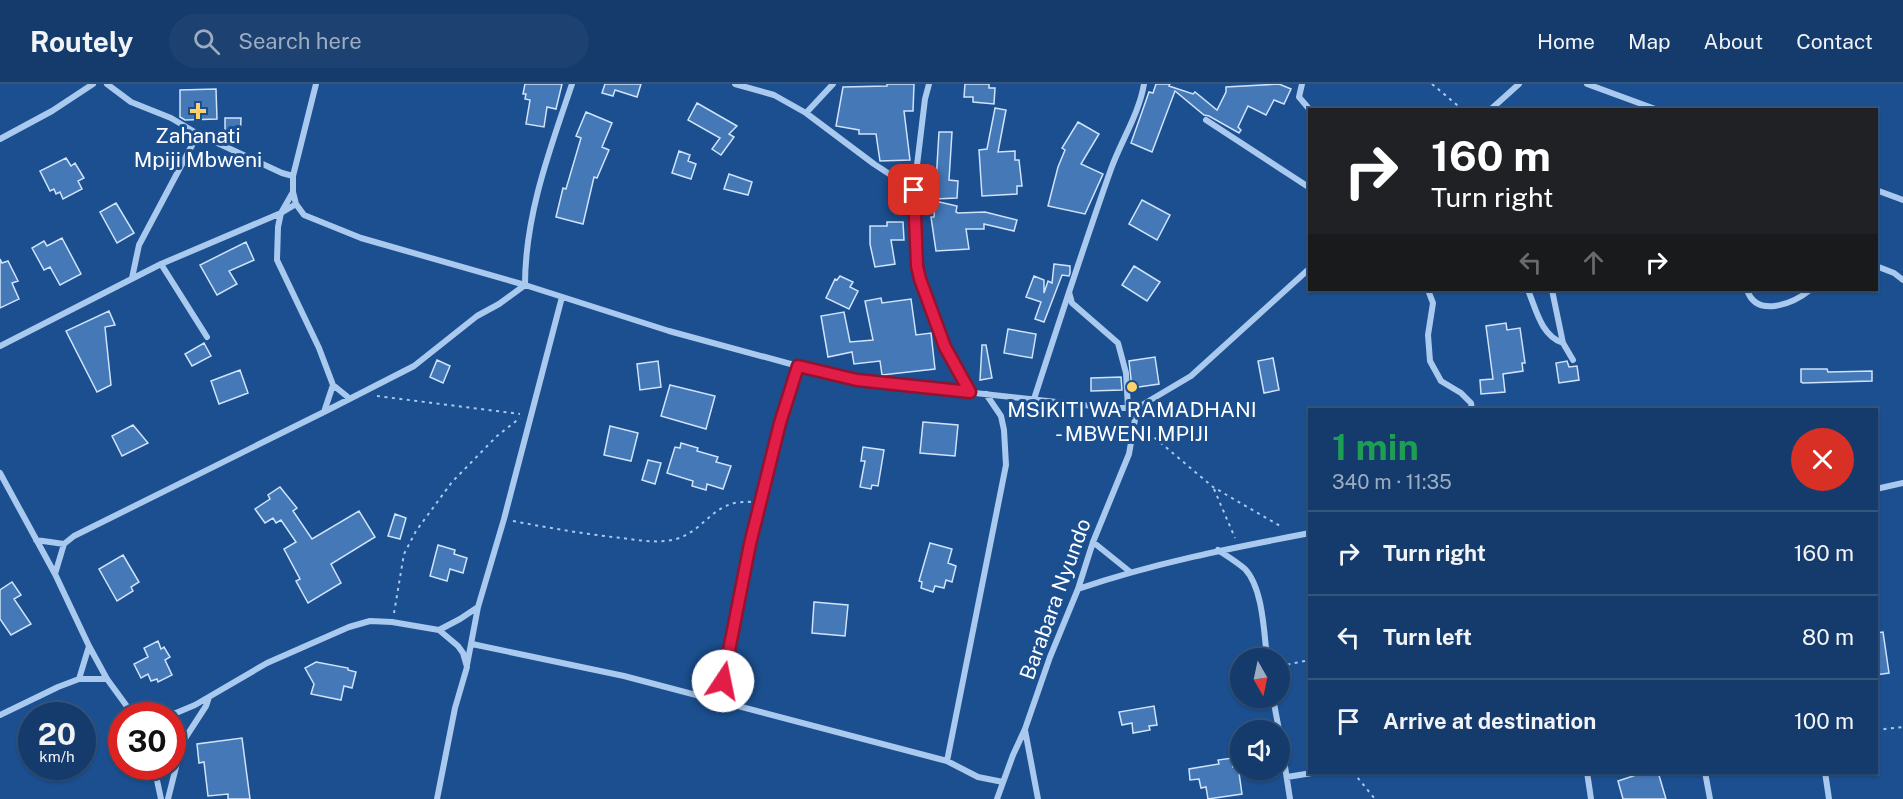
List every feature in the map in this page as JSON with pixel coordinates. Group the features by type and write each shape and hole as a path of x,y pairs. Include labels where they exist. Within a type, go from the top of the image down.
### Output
{"street":[{"path":"0,139 52,111 93,84"},
{"path":"107,84 131,102 171,118 198,134 293,176"},
{"path":"316,84 293,176 296,204 304,215 361,238 525,285 669,331 857,380 1111,408 1137,408 1191,376 1308,271"},
{"path":"525,285 525,260 541,174 572,84"},
{"path":"806,113 833,84"},
{"path":"929,84 925,99 914,190 917,266 945,347 970,392"},
{"path":"1034,399 1068,291 1114,162 1142,97 1144,84"},
{"path":"1302,84 1299,97 1308,108"},
{"path":"1492,108 1519,84"},
{"path":"1587,84 1653,108"},
{"path":"740,85 774,95 806,113 874,164 914,190"},
{"path":"1206,120 1308,187"},
{"path":"132,278 139,245 198,134"},
{"path":"1878,191 1903,200"},
{"path":"293,192 280,213 277,260 319,348 333,385 349,398"},
{"path":"0,346 161,264 296,204"},
{"path":"161,264 207,337"},
{"path":"1878,267 1894,273 1903,280"},
{"path":"55,574 64,544 74,536 414,366 477,316 499,304 525,285"},
{"path":"1068,291 1072,303 1118,343 1126,373 1128,408"},
{"path":"1428,291 1433,303 1428,335 1430,361 1441,381 1461,393 1471,403 1472,408"},
{"path":"1528,291 1545,331 1554,340 1563,343"},
{"path":"1552,291 1563,343 1573,360"},
{"path":"1748,291 1750,297 1758,305 1769,308 1802,296 1809,291"},
{"path":"437,799 455,708 472,644 478,607 504,519 562,297"},
{"path":"706,699 723,681 750,544 780,423 798,366"},
{"path":"324,412 333,385"},
{"path":"947,761 1006,465 1001,416 986,394"},
{"name":"Barabara Nyundo","path":"997,799 1078,589 1093,542 1129,454 1137,408"},
{"path":"0,473 55,574 89,646 107,679 125,702"},
{"path":"1878,489 1903,483"},
{"path":"1078,589 1129,571 1218,550 1308,533"},
{"path":"36,540 64,544"},
{"path":"1093,542 1129,571"},
{"path":"1218,550 1245,570 1254,584 1261,612 1266,648"},
{"path":"439,630 478,607"},
{"path":"186,708 267,663 349,627 370,621 392,622 439,630 458,646 463,653 467,667"},
{"path":"472,644 624,676 947,761 978,777 1003,782"},
{"path":"79,679 89,646"},
{"path":"0,715 57,687 79,679 107,679"},
{"path":"723,681 734,706"},
{"path":"168,799 182,743 206,706 209,697"},
{"path":"1025,729 1038,799"},
{"path":"1290,777 1308,774"},
{"path":"1587,774 1592,799"},
{"path":"1705,774 1710,799"},
{"path":"1825,774 1829,799"},
{"path":"157,780 161,799"},
{"path":"1287,780 1290,799"}],"path":[{"path":"1432,84 1461,108"},
{"path":"361,393 524,414 497,436 452,482 416,531 404,554 392,622"},
{"path":"1135,421 1213,487 1279,525 1293,536"},
{"path":"1213,487 1240,546"},
{"path":"504,519 570,532 652,542 684,536 719,508 739,501 760,503"},
{"path":"1290,664 1308,660"},
{"path":"1878,730 1903,727"},
{"path":"1355,774 1375,799"}],"building":[{"path":"525,84 562,84 556,109 547,107 544,127 526,124 530,100 525,99 526,94 523,94"},
{"path":"605,84 641,84 637,97 615,90 613,96 602,93"},
{"path":"887,84 914,84 913,111 904,111 910,160 880,161 876,134 859,134 859,130 836,126 843,87 887,86"},
{"path":"965,84 989,84 989,88 995,88 994,104 973,102 973,97 964,97"},
{"path":"1156,84 1170,84 1169,86 1193,94 1195,92 1217,110 1226,92 1226,87 1279,84 1291,89 1284,104 1274,100 1266,115 1248,106 1238,127 1241,130 1239,133 1204,115 1175,91 1152,152 1131,143 1149,92 1153,93"},
{"name":"Zahanati Mpiji Mbweni","path":"216,89 217,119 185,120 180,117 180,90"},
{"path":"697,103 737,126 729,134 734,137 721,155 712,149 720,138 688,120"},
{"path":"995,108 1006,110 998,152 1015,151 1015,160 1019,160 1022,186 1017,186 1017,194 982,196 979,150 987,149"},
{"path":"586,112 612,123 602,147 609,150 597,178 594,177 583,224 556,217 563,188 566,189 581,138 576,136"},
{"path":"225,118 241,118 240,143 225,141"},
{"path":"1078,122 1099,134 1081,164 1103,174 1085,214 1048,206 1065,150 1062,148"},
{"path":"939,132 952,132 949,180 958,181 957,198 935,199"},
{"path":"679,151 690,155 688,161 696,164 691,179 672,173"},
{"path":"66,158 71,166 75,163 84,178 78,181 82,189 63,199 60,192 56,194 54,189 50,191 40,171"},
{"path":"729,174 752,182 748,195 724,189"},
{"path":"1142,200 1170,215 1157,240 1129,224"},
{"path":"935,201 957,206 956,212 958,213 985,212 1017,220 1014,231 984,224 984,229 966,229 969,249 936,251 931,217 934,217"},
{"path":"116,203 134,233 117,243 100,212"},
{"path":"887,222 903,222 904,240 891,240 895,264 875,267 870,244 870,226 887,226"},
{"path":"62,238 81,274 60,285 50,267 44,270 32,248 44,241 47,246"},
{"path":"246,242 254,260 229,271 237,284 217,295 200,265"},
{"path":"0,259 2,263 8,261 18,281 12,283 19,299 0,308"},
{"path":"1054,264 1070,266 1070,273 1069,276 1062,275 1044,322 1035,319 1041,302 1026,297 1034,276 1044,280 1044,293 1048,281 1052,283"},
{"path":"1134,266 1160,282 1147,301 1122,285"},
{"path":"840,276 853,282 850,287 858,291 849,309 826,298 835,279 837,280"},
{"path":"881,298 882,303 911,299 916,335 931,333 935,369 882,375 880,361 854,364 852,352 828,357 821,316 844,312 850,342 873,340 865,301"},
{"path":"109,311 115,325 105,327 111,385 97,392 66,331"},
{"path":"1506,323 1507,330 1520,328 1525,363 1522,363 1523,371 1503,374 1505,392 1481,394 1480,380 1493,379 1486,326"},
{"path":"1008,329 1036,334 1032,358 1004,353"},
{"path":"204,343 211,356 192,366 185,354"},
{"path":"982,345 986,345 992,378 980,380"},
{"path":"1155,357 1159,384 1132,388 1129,361"},
{"path":"1273,358 1279,390 1264,393 1258,361"},
{"path":"437,360 450,366 443,383 430,377"},
{"path":"658,361 661,387 640,390 637,364"},
{"path":"1567,361 1569,367 1577,366 1579,380 1559,383 1556,363"},
{"path":"1801,369 1827,369 1828,372 1872,371 1872,381 1803,383 1801,382"},
{"path":"240,370 248,393 219,404 211,381"},
{"path":"1121,377 1122,390 1091,391 1091,378"},
{"path":"670,385 715,396 706,429 661,416"},
{"path":"923,422 958,425 955,456 920,453"},
{"path":"133,425 148,443 122,456 112,436"},
{"path":"610,426 638,433 631,461 604,455"},
{"path":"681,443 698,448 697,451 718,457 716,462 731,466 723,489 707,484 706,490 692,486 693,481 667,473 675,447 680,448"},
{"path":"863,447 884,450 878,486 872,485 871,489 860,487 865,461 861,461"},
{"path":"648,460 661,463 655,484 642,480"},
{"path":"280,487 297,508 293,511 312,539 359,511 375,537 331,564 341,583 308,603 296,581 300,579 284,549 296,542 281,520 276,523 273,518 265,523 255,509 270,499 268,495"},
{"path":"395,514 406,518 400,539 388,536"},
{"path":"930,543 952,549 948,563 956,566 952,582 946,580 944,588 935,586 933,592 921,588 922,582 919,581"},
{"path":"438,545 455,550 454,554 467,558 463,573 450,569 447,581 430,576"},
{"path":"123,555 139,582 131,587 133,591 117,601 99,569"},
{"path":"12,582 21,595 14,599 31,624 11,635 0,619 0,590"},
{"path":"814,602 848,605 845,636 812,633"},
{"path":"1883,632 1889,673 1878,675 1878,633"},
{"path":"158,641 161,649 164,647 170,657 165,660 172,675 158,682 157,679 151,681 148,674 141,678 134,664 148,657 144,648"},
{"path":"316,662 348,668 356,672 352,688 344,686 341,700 311,694 314,684 305,668"},
{"path":"1154,706 1157,725 1149,726 1150,730 1133,733 1132,723 1122,725 1119,712"},
{"path":"242,738 250,799 228,799 228,794 208,796 204,762 199,763 197,744"},
{"path":"1230,758 1230,780 1240,780 1242,794 1208,799 1206,787 1201,788 1199,779 1190,780 1189,769 1219,764 1218,760"},
{"path":"1639,774 1659,774 1666,799 1623,799 1618,781"}],"place":[{"name":"Zahanati Mpiji Mbweni","path":"198,111"},
{"name":"MSIKITI WA RAMADHANI - MBWENI MPIJI","path":"1132,387"}],"route":[{"path":"723,681 750,544 780,423 798,366 857,380 970,392 945,347 920,279 917,266 914,190"}]}
